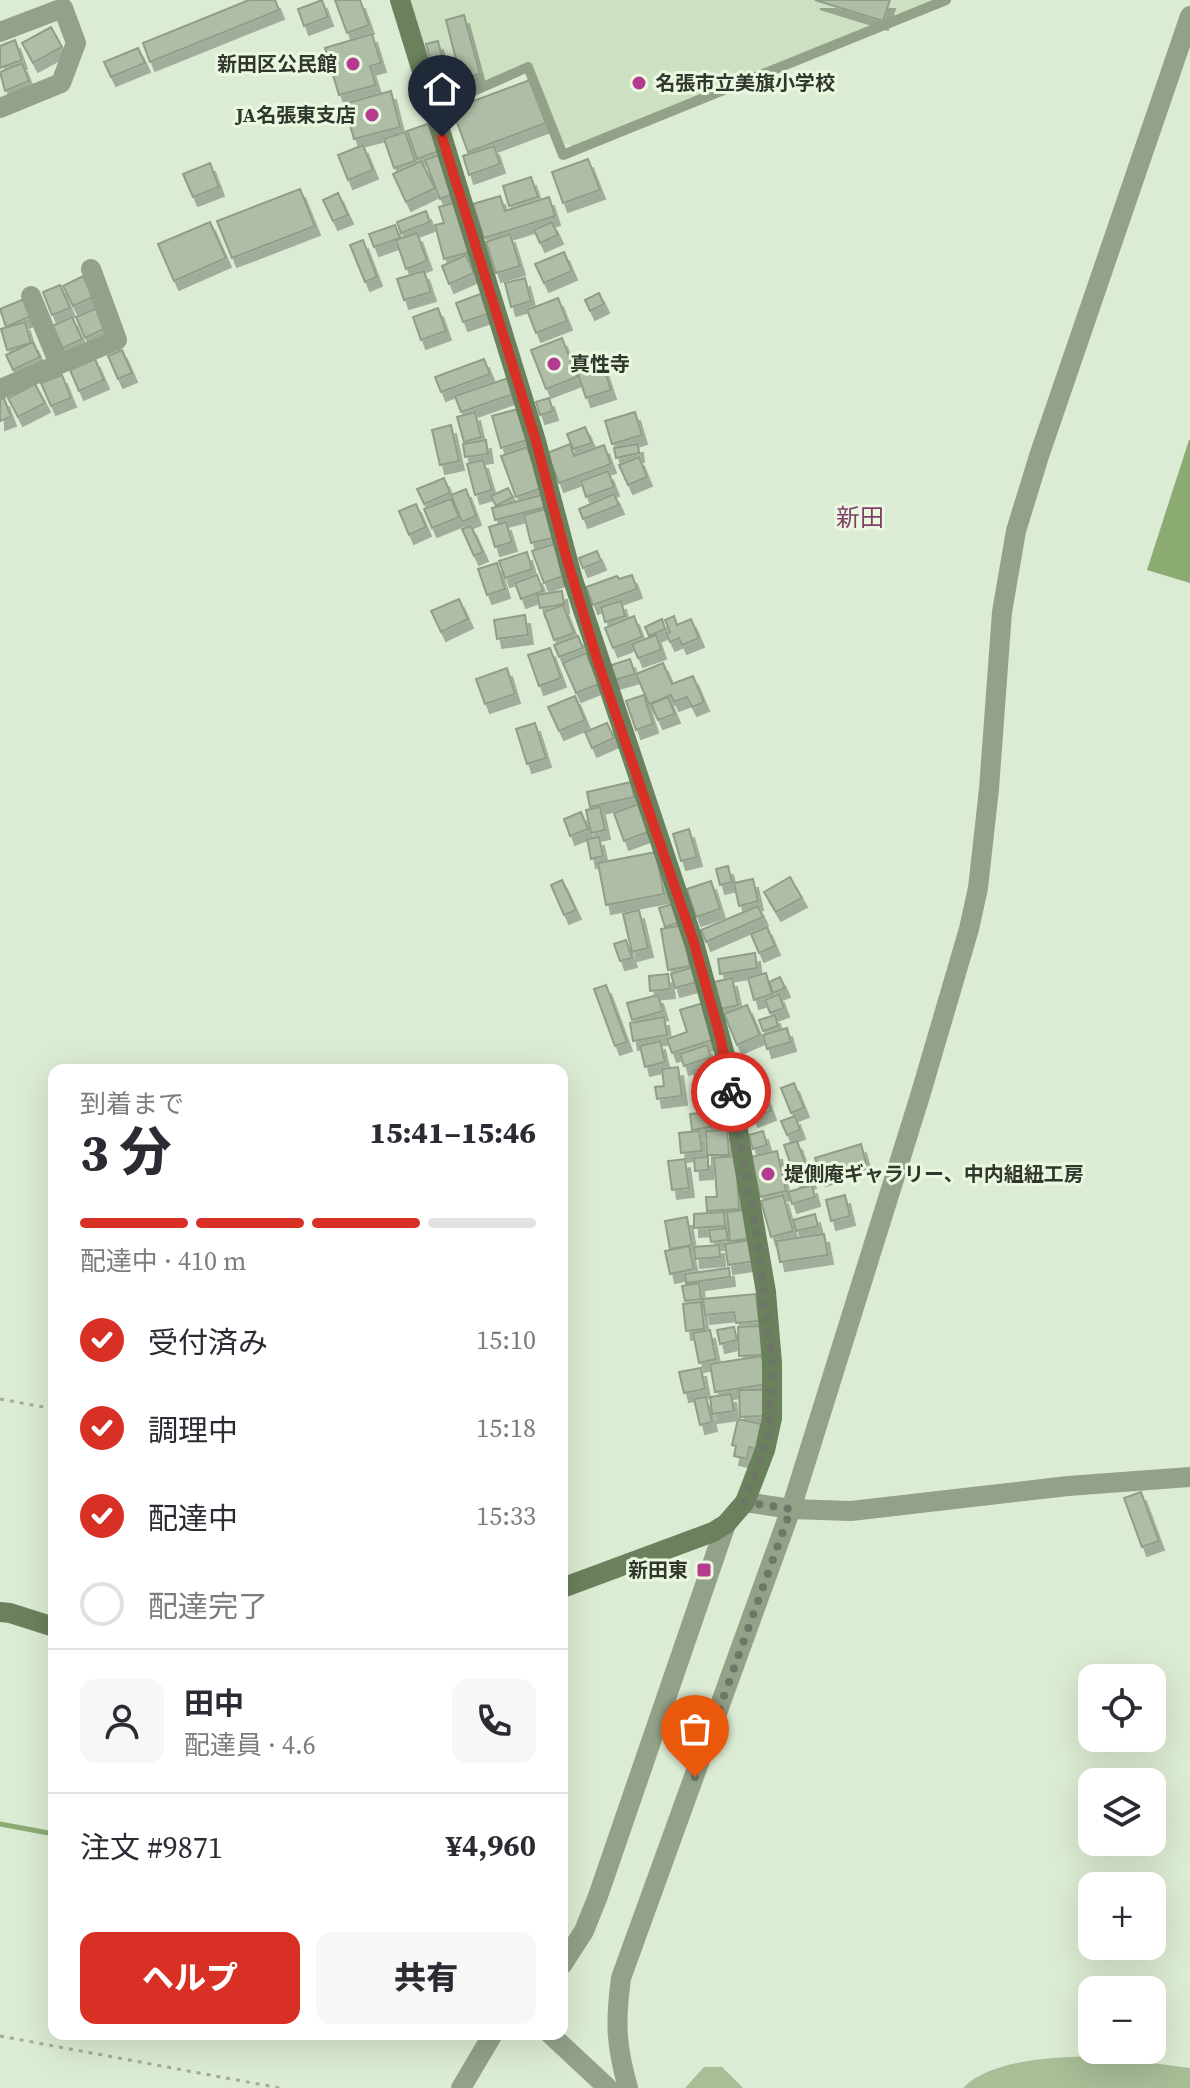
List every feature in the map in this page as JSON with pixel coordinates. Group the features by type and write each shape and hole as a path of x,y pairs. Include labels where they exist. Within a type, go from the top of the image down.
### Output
{"main road":[{"path":"400,0 536,441 577,595 694,943 725,1055 760,1254 772,1363 769,1435 745,1502 726,1524 690,1542 568,1586"},
{"path":"0,1612 48,1625"}],"street":[{"path":"0,32 63,8 76,43 61,83 0,108"},
{"path":"628,2088 615,2019 621,1978 791,1509 969,929 978,888 989,789 1002,612 1016,531 1190,16"},
{"path":"0,389 117,340 91,269"},
{"path":"31,296 59,364"},
{"path":"745,1502 791,1509 851,1511 1068,1486 1190,1477"},
{"path":"568,1956 584,1931 598,1896 726,1524"},
{"path":"461,2088 489,2040"},
{"path":"556,2040 608,2088"}],"lane":[{"path":"433,109 528,67 563,155 946,0"}],"path":[{"path":"0,1399 48,1408"},
{"path":"0,2036 280,2088"}],"shaded area":[{"name":"名張市立美旗小学校","path":"400,0 943,0 577,148 562,142 532,63 433,104"},
{"path":"1190,440 1190,583 1147,570"},
{"path":"1078,2057 1078,2064 1159,2064 1190,2068 1190,2088 963,2088 991,2070 1046,2059"},
{"path":"704,2067 722,2067 743,2088 685,2088"}],"building":[{"path":"249,0 275,0 279,10 150,62 143,43"},
{"path":"322,0 328,17 304,26 298,9"},
{"path":"335,0 360,0 369,25 347,33"},
{"path":"815,0 890,0 883,21"},
{"path":"464,15 480,74 461,79 446,20"},
{"path":"51,27 62,47 33,63 22,43"},
{"name":"新田区公民館","path":"372,34 381,63 370,66 376,85 339,95 325,48"},
{"path":"15,40 22,60 0,68 0,46"},
{"path":"438,41 447,77 436,80 426,44"},
{"path":"138,48 145,63 111,77 104,62"},
{"path":"22,63 29,81 5,91 0,72"},
{"path":"530,80 546,123 468,152 452,109"},
{"name":"JA名張東支店","path":"391,91 400,127 354,139 344,104"},
{"path":"430,123 439,151 417,159 407,131"},
{"path":"405,132 415,161 394,168 384,139"},
{"path":"363,145 373,170 348,180 338,155"},
{"path":"494,146 500,164 469,175 463,156"},
{"path":"438,155 453,194 440,199 425,160"},
{"path":"588,159 600,190 563,203 552,172"},
{"path":"421,161 435,188 406,202 393,174"},
{"path":"210,163 219,187 193,197 183,174"},
{"path":"531,177 538,197 509,206 503,186"},
{"path":"300,189 315,226 232,258 217,221"},
{"path":"338,193 348,215 333,221 323,200"},
{"path":"500,196 505,211 549,197 555,216 484,238 473,204"},
{"path":"457,202 470,252 444,259 435,225 444,223 439,207"},
{"path":"426,211 430,222 401,233 397,222"},
{"path":"210,222 226,258 174,281 158,244"},
{"path":"552,222 558,235 540,243 534,230"},
{"path":"395,225 400,238 374,247 369,234"},
{"path":"417,233 427,261 406,269 396,240"},
{"path":"510,234 520,266 496,273 486,242"},
{"path":"363,240 377,277 365,282 350,245"},
{"path":"564,252 572,271 544,283 535,264"},
{"path":"466,255 474,273 449,284 442,266"},
{"path":"424,271 431,292 404,300 397,279"},
{"path":"83,276 93,297 73,306 63,286"},
{"path":"525,278 531,301 511,307 505,283"},
{"path":"60,285 70,308 52,315 43,292"},
{"path":"483,293 490,313 463,322 456,303"},
{"path":"599,293 604,304 590,311 585,300"},
{"path":"558,298 567,321 536,333 527,310"},
{"path":"24,299 31,316 6,327 0,309"},
{"path":"97,308 106,328 85,338 76,317"},
{"path":"438,308 446,331 421,340 413,317"},
{"path":"72,317 82,339 63,348 52,326"},
{"path":"25,322 31,343 7,350 1,329"},
{"name":"真性寺","path":"562,338 577,377 546,389 531,350"},
{"path":"33,342 40,357 13,370 6,355"},
{"path":"122,350 132,373 118,379 108,356"},
{"path":"95,359 104,380 79,391 70,370"},
{"path":"484,359 490,374 441,392 435,377"},
{"path":"602,363 611,390 586,398 577,371"},
{"path":"62,375 71,398 51,406 41,383"},
{"path":"508,378 513,394 461,412 455,396"},
{"path":"35,384 45,403 18,417 8,398"},
{"path":"4,398 11,417 0,421 0,399"},
{"path":"549,398 553,411 540,415 536,402"},
{"path":"518,409 527,440 501,448 492,416"},
{"path":"475,412 481,437 464,442 457,417"},
{"path":"635,412 642,435 612,444 605,421"},
{"path":"451,425 459,461 440,465 432,430"},
{"path":"585,427 592,443 573,449 567,434"},
{"path":"486,440 488,454 465,457 463,444"},
{"path":"570,444 574,456 604,445 611,464 559,483 547,453"},
{"path":"638,444 639,453 616,458 614,448"},
{"path":"527,447 542,488 516,497 501,456"},
{"path":"639,457 647,477 628,485 619,465"},
{"path":"483,460 492,490 475,495 467,464"},
{"path":"608,471 614,487 586,497 581,481"},
{"path":"444,478 450,493 424,504 417,489"},
{"path":"508,488 513,497 496,506 491,496"},
{"path":"466,489 476,516 462,522 451,495"},
{"path":"614,494 619,505 583,519 579,509"},
{"path":"542,495 545,507 495,520 492,508"},
{"path":"451,499 459,517 432,528 424,509"},
{"path":"416,504 426,527 409,535 399,511"},
{"path":"546,509 553,538 531,543 524,515"},
{"path":"506,522 512,542 495,547 489,527"},
{"path":"471,526 483,552 474,556 462,529"},
{"path":"554,544 566,575 544,583 532,551"},
{"path":"597,551 601,561 583,568 579,558"},
{"path":"527,552 532,569 505,578 499,561"},
{"path":"497,563 505,589 487,595 478,569"},
{"path":"537,575 543,591 521,599 515,583"},
{"path":"632,575 637,589 593,605 586,587 617,576 619,579"},
{"path":"562,591 564,604 540,608 537,595"},
{"path":"459,599 468,619 441,632 431,611"},
{"path":"621,601 625,616 605,622 601,607"},
{"path":"563,605 574,633 554,640 544,612"},
{"path":"525,615 528,635 497,639 494,620"},
{"path":"634,616 642,637 613,648 605,628"},
{"path":"674,616 677,625 691,619 699,638 682,645 679,638 670,642 665,620"},
{"path":"662,619 665,629 649,636 645,627"},
{"path":"656,635 661,650 638,658 632,644"},
{"path":"578,636 583,648 559,657 554,645"},
{"path":"550,648 561,678 539,686 528,655"},
{"path":"586,653 599,684 576,693 563,663"},
{"path":"630,659 635,674 614,680 609,666"},
{"path":"663,663 672,684 693,676 704,702 692,707 687,697 674,702 671,695 649,704 636,674"},
{"path":"507,668 515,694 485,704 476,679"},
{"path":"644,695 653,724 636,730 626,701"},
{"path":"575,696 585,720 559,731 548,707"},
{"path":"668,697 675,714 658,720 651,704"},
{"path":"535,723 546,758 527,764 516,729"},
{"path":"607,723 614,738 592,748 585,732"},
{"path":"631,782 634,797 590,807 587,792"},
{"path":"638,804 648,832 624,841 614,813"},
{"path":"600,807 605,830 591,833 586,810"},
{"path":"581,812 588,829 570,836 564,819"},
{"path":"689,829 697,857 681,861 673,834"},
{"path":"599,837 603,856 591,859 587,839"},
{"path":"656,852 664,894 606,905 598,863"},
{"path":"728,866 732,882 720,885 716,869"},
{"path":"790,877 802,898 776,912 764,892"},
{"path":"753,879 758,901 739,906 734,883"},
{"path":"562,880 576,910 564,915 551,885"},
{"path":"711,881 720,909 696,917 687,889"},
{"path":"673,904 679,922 665,927 659,908"},
{"path":"758,906 763,917 706,942 701,930"},
{"path":"639,910 648,948 632,952 623,914"},
{"path":"683,925 690,966 668,970 661,929"},
{"path":"767,927 775,946 759,953 751,934"},
{"path":"626,940 632,958 620,961 614,944"},
{"path":"755,953 757,968 720,974 718,959"},
{"path":"693,967 697,982 675,988 671,974"},
{"path":"766,973 772,994 754,1000 748,978"},
{"path":"668,974 670,989 650,991 649,976"},
{"path":"780,977 785,988 773,993 769,982"},
{"path":"732,978 738,1005 721,1009 714,982"},
{"path":"606,985 627,1042 615,1046 594,989"},
{"path":"779,994 784,1008 770,1013 765,1000"},
{"path":"658,995 663,1011 632,1020 627,1003"},
{"path":"703,1003 715,1039 672,1053 667,1039 687,1032 680,1010"},
{"path":"747,1005 760,1035 737,1045 724,1014"},
{"path":"775,1015 778,1026 763,1031 759,1020"},
{"path":"664,1017 667,1035 633,1041 630,1023"},
{"path":"787,1028 791,1042 767,1049 763,1035"},
{"path":"660,1041 665,1062 645,1067 640,1046"},
{"path":"707,1045 711,1057 684,1066 680,1054"},
{"path":"720,1066 724,1098 699,1101 694,1070"},
{"path":"678,1067 682,1096 657,1099 655,1087 664,1086 662,1069"},
{"path":"758,1075 771,1111 753,1118 740,1082"},
{"path":"794,1083 804,1108 791,1113 781,1088"},
{"path":"709,1112 711,1127 692,1130 690,1114"},
{"path":"795,1116 800,1130 787,1135 781,1121"},
{"path":"727,1130 729,1155 707,1155 706,1131"},
{"path":"699,1131 702,1151 681,1153 679,1133"},
{"path":"763,1131 767,1145 753,1149 749,1135"},
{"path":"797,1141 811,1179 797,1183 784,1145"},
{"path":"861,1144 866,1163 821,1177 815,1158"},
{"name":"堤側庵ギャラリー、中内組紐工房","path":"777,1151 786,1191 760,1197 751,1157"},
{"path":"736,1156 739,1209 707,1211 706,1197 717,1197 714,1158"},
{"path":"708,1157 708,1170 695,1171 694,1158"},
{"path":"685,1159 689,1188 672,1190 668,1161"},
{"path":"812,1185 815,1197 792,1204 788,1192"},
{"path":"783,1195 793,1231 771,1237 761,1201"},
{"path":"845,1195 850,1216 831,1221 826,1200"},
{"path":"744,1210 747,1239 730,1241 727,1212"},
{"path":"724,1212 725,1226 694,1228 694,1214"},
{"path":"815,1214 818,1226 796,1231 793,1220"},
{"path":"687,1217 692,1245 670,1249 665,1221"},
{"path":"726,1228 728,1240 711,1242 709,1230"},
{"path":"824,1234 828,1255 780,1262 776,1241"},
{"path":"751,1240 755,1261 728,1265 725,1244"},
{"path":"719,1245 720,1257 695,1259 694,1247"},
{"path":"689,1246 694,1269 670,1274 665,1251"},
{"path":"729,1268 730,1277 686,1283 685,1274"},
{"path":"699,1283 701,1299 685,1301 682,1286"},
{"path":"756,1294 759,1321 736,1323 734,1312 705,1315 703,1299"},
{"path":"701,1302 704,1329 686,1331 683,1304"},
{"path":"762,1326 763,1355 739,1356 738,1327"},
{"path":"734,1327 737,1340 720,1344 717,1330"},
{"path":"710,1330 716,1359 699,1363 693,1333"},
{"path":"762,1356 767,1384 715,1392 710,1364"},
{"path":"701,1368 705,1389 684,1393 679,1372"},
{"path":"739,1390 764,1390 765,1416 740,1417"},
{"path":"731,1394 734,1411 712,1414 710,1397"},
{"path":"706,1397 712,1422 700,1425 694,1399"},
{"path":"738,1419 761,1424 756,1449 749,1447 747,1459 734,1456 736,1446 732,1445"},
{"path":"1141,1492 1159,1541 1142,1547 1124,1498"}],"waterway":[{"path":"0,1824 48,1833"}],"way so far":[{"path":"695,1777 791,1509 745,1502 769,1435 772,1363 766,1292 731,1092"}],"place":[{"name":"新田区公民館","path":"353,64"},
{"name":"名張市立美旗小学校","path":"639,83"},
{"name":"JA名張東支店","path":"372,115"},
{"name":"真性寺","path":"554,364"},
{"name":"堤側庵ギャラリー、中内組紐工房","path":"768,1174"},
{"name":"新田東","path":"704,1570"}],"district":[{"name":"新田","path":"860,518"}],"route":[{"path":"442,137 536,441 597,659 694,943 725,1055 731,1092"}]}
